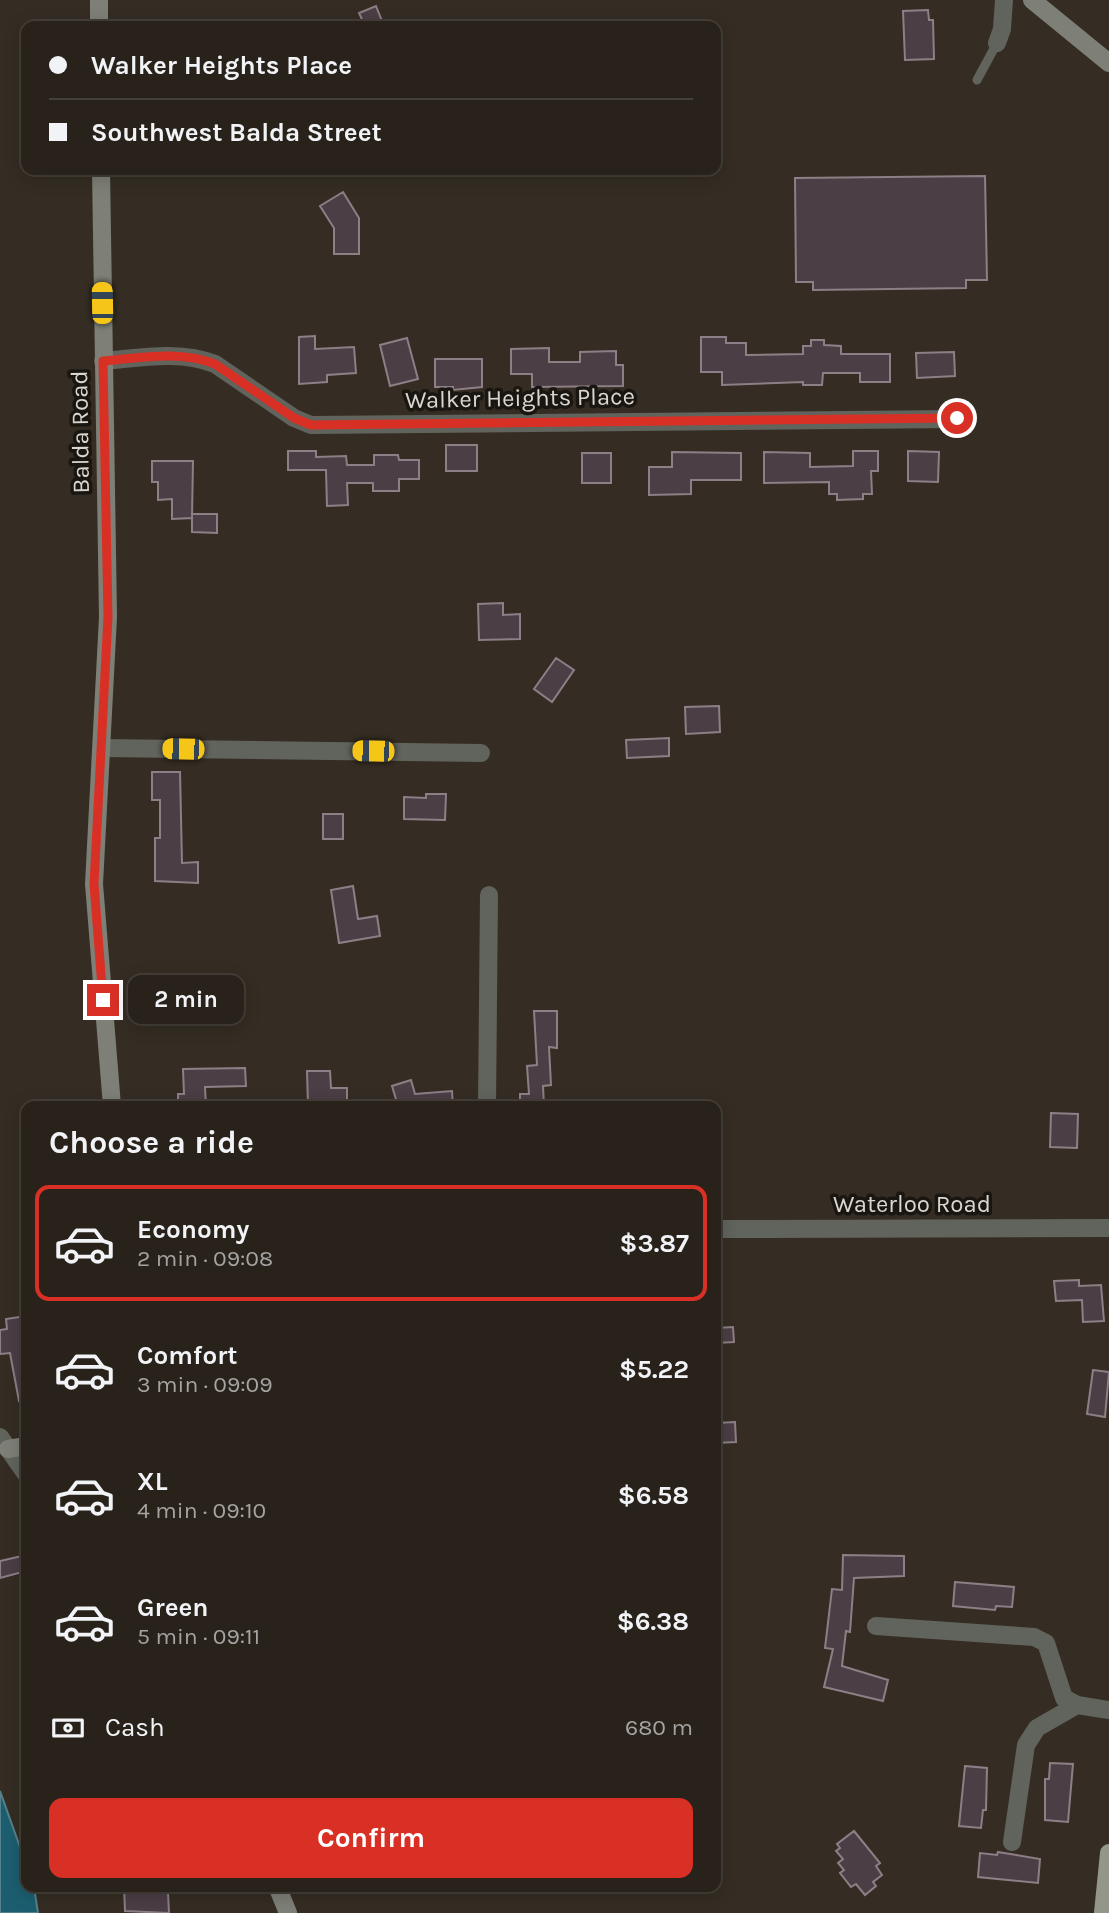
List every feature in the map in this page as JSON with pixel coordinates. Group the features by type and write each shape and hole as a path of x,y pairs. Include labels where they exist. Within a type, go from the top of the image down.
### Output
{"main road":[{"path":"1103,1913 1109,1853"}],"street":[{"path":"99,0 99,21"},
{"path":"997,43 1002,29 1004,0"},
{"path":"1032,0 1109,63"},
{"name":"Balda Road","path":"101,175 108,617 94,884 112,1101"},
{"name":"Walker Heights Place","path":"103,361 178,356 200,358 215,364 294,418 311,425 957,418"},
{"path":"102,748 481,752"},
{"path":"487,1101 489,895"},
{"name":"Waterloo Road","path":"721,1229 1109,1228"},
{"path":"4,1443 21,1467"},
{"path":"876,1626 1034,1637 1046,1643 1064,1698 1077,1705 1109,1710"},
{"path":"1012,1842 1026,1745 1037,1728 1077,1705"},
{"path":"279,1892 288,1913"}],"lane":[{"path":"977,80 997,43"}],"water":[{"path":"0,1791 21,1850 21,1892 35,1892 38,1913 0,1913"}],"building":[{"path":"376,6 382,21 363,21 359,13"},
{"path":"928,10 929,20 933,20 934,59 905,60 903,11"},
{"path":"985,176 987,280 966,280 966,288 813,290 813,282 796,282 795,178"},
{"path":"343,192 359,218 359,254 334,254 334,228 320,206"},
{"path":"315,336 315,349 354,347 356,373 327,375 327,382 299,384 299,337"},
{"path":"701,337 726,337 726,343 746,343 746,355 803,354 803,346 811,346 811,340 824,340 824,345 841,346 841,354 890,354 890,382 860,382 860,373 823,373 822,385 803,385 803,382 722,385 722,372 701,372"},
{"path":"407,338 418,379 390,386 380,345"},
{"path":"549,348 549,362 580,362 580,352 616,351 616,365 623,365 623,386 532,387 532,374 511,374 511,349"},
{"path":"954,352 955,376 917,378 916,353"},
{"path":"435,359 482,359 482,387 453,390 453,387 435,387"},
{"path":"446,445 477,445 477,471 446,471"},
{"path":"288,451 316,451 316,457 346,456 347,465 374,465 374,455 398,455 399,460 419,460 419,479 399,479 399,491 373,491 373,483 347,483 348,505 327,506 326,470 288,470"},
{"path":"853,451 878,451 878,471 871,471 872,494 863,494 863,499 837,500 837,494 829,494 829,482 764,483 764,452 810,453 810,467 853,466"},
{"path":"908,451 939,452 938,482 908,481"},
{"path":"672,452 741,453 741,480 691,480 691,494 649,495 649,467 672,467"},
{"path":"582,453 611,453 611,483 582,483"},
{"path":"152,461 193,461 192,518 172,519 172,499 158,500 158,482 152,482"},
{"path":"192,514 217,514 217,533 192,532"},
{"path":"503,603 503,615 520,614 520,639 479,640 478,604"},
{"path":"556,658 574,670 552,702 534,689"},
{"path":"719,706 720,732 686,734 685,707"},
{"path":"669,738 669,756 627,758 626,740"},
{"path":"152,772 180,772 182,863 198,862 198,883 155,881 155,838 160,838 160,800 152,800"},
{"path":"426,794 446,794 445,820 404,819 404,797 426,798"},
{"path":"323,814 343,814 343,839 323,839"},
{"path":"353,886 358,919 377,916 380,936 339,943 331,890"},
{"path":"534,1011 557,1011 557,1048 549,1047 551,1085 543,1086 544,1101 520,1101 520,1094 529,1094 527,1066 537,1065"},
{"path":"245,1068 246,1086 205,1087 206,1101 178,1101 178,1094 184,1094 183,1069"},
{"path":"307,1071 330,1071 331,1088 347,1088 347,1101 308,1101"},
{"path":"411,1080 415,1094 452,1091 453,1101 396,1101 392,1086"},
{"path":"1051,1113 1078,1114 1077,1148 1050,1147"},
{"path":"1079,1280 1079,1286 1101,1285 1104,1321 1083,1322 1082,1300 1056,1301 1054,1281"},
{"path":"21,1317 21,1401 10,1353 0,1354 0,1330 7,1329 6,1319"},
{"path":"733,1327 734,1342 721,1343 721,1328"},
{"path":"1093,1370 1109,1372 1105,1417 1087,1414"},
{"path":"735,1422 736,1442 721,1443 721,1423"},
{"path":"843,1555 904,1556 904,1576 854,1578 850,1632 846,1631 842,1666 888,1680 883,1701 824,1687 833,1649 825,1648 832,1589 842,1590"},
{"path":"21,1556 21,1572 0,1578 0,1561"},
{"path":"955,1582 1014,1587 1012,1607 996,1606 995,1610 953,1606"},
{"path":"1050,1763 1073,1764 1068,1822 1045,1820 1045,1779 1049,1779"},
{"path":"965,1766 987,1768 986,1810 983,1810 981,1828 959,1826"},
{"path":"854,1831 880,1863 876,1866 882,1875 873,1882 876,1886 865,1895 856,1884 851,1887 840,1873 844,1870 838,1863 843,1859 836,1851 840,1848 837,1844"},
{"path":"998,1852 1040,1859 1038,1883 978,1877 980,1853 997,1855"},
{"path":"124,1892 168,1893 169,1913 125,1911"}],"route":[{"path":"103,1000 94,884 108,617 103,361 152,356 200,358 215,364 294,418 311,425 957,418"}]}
